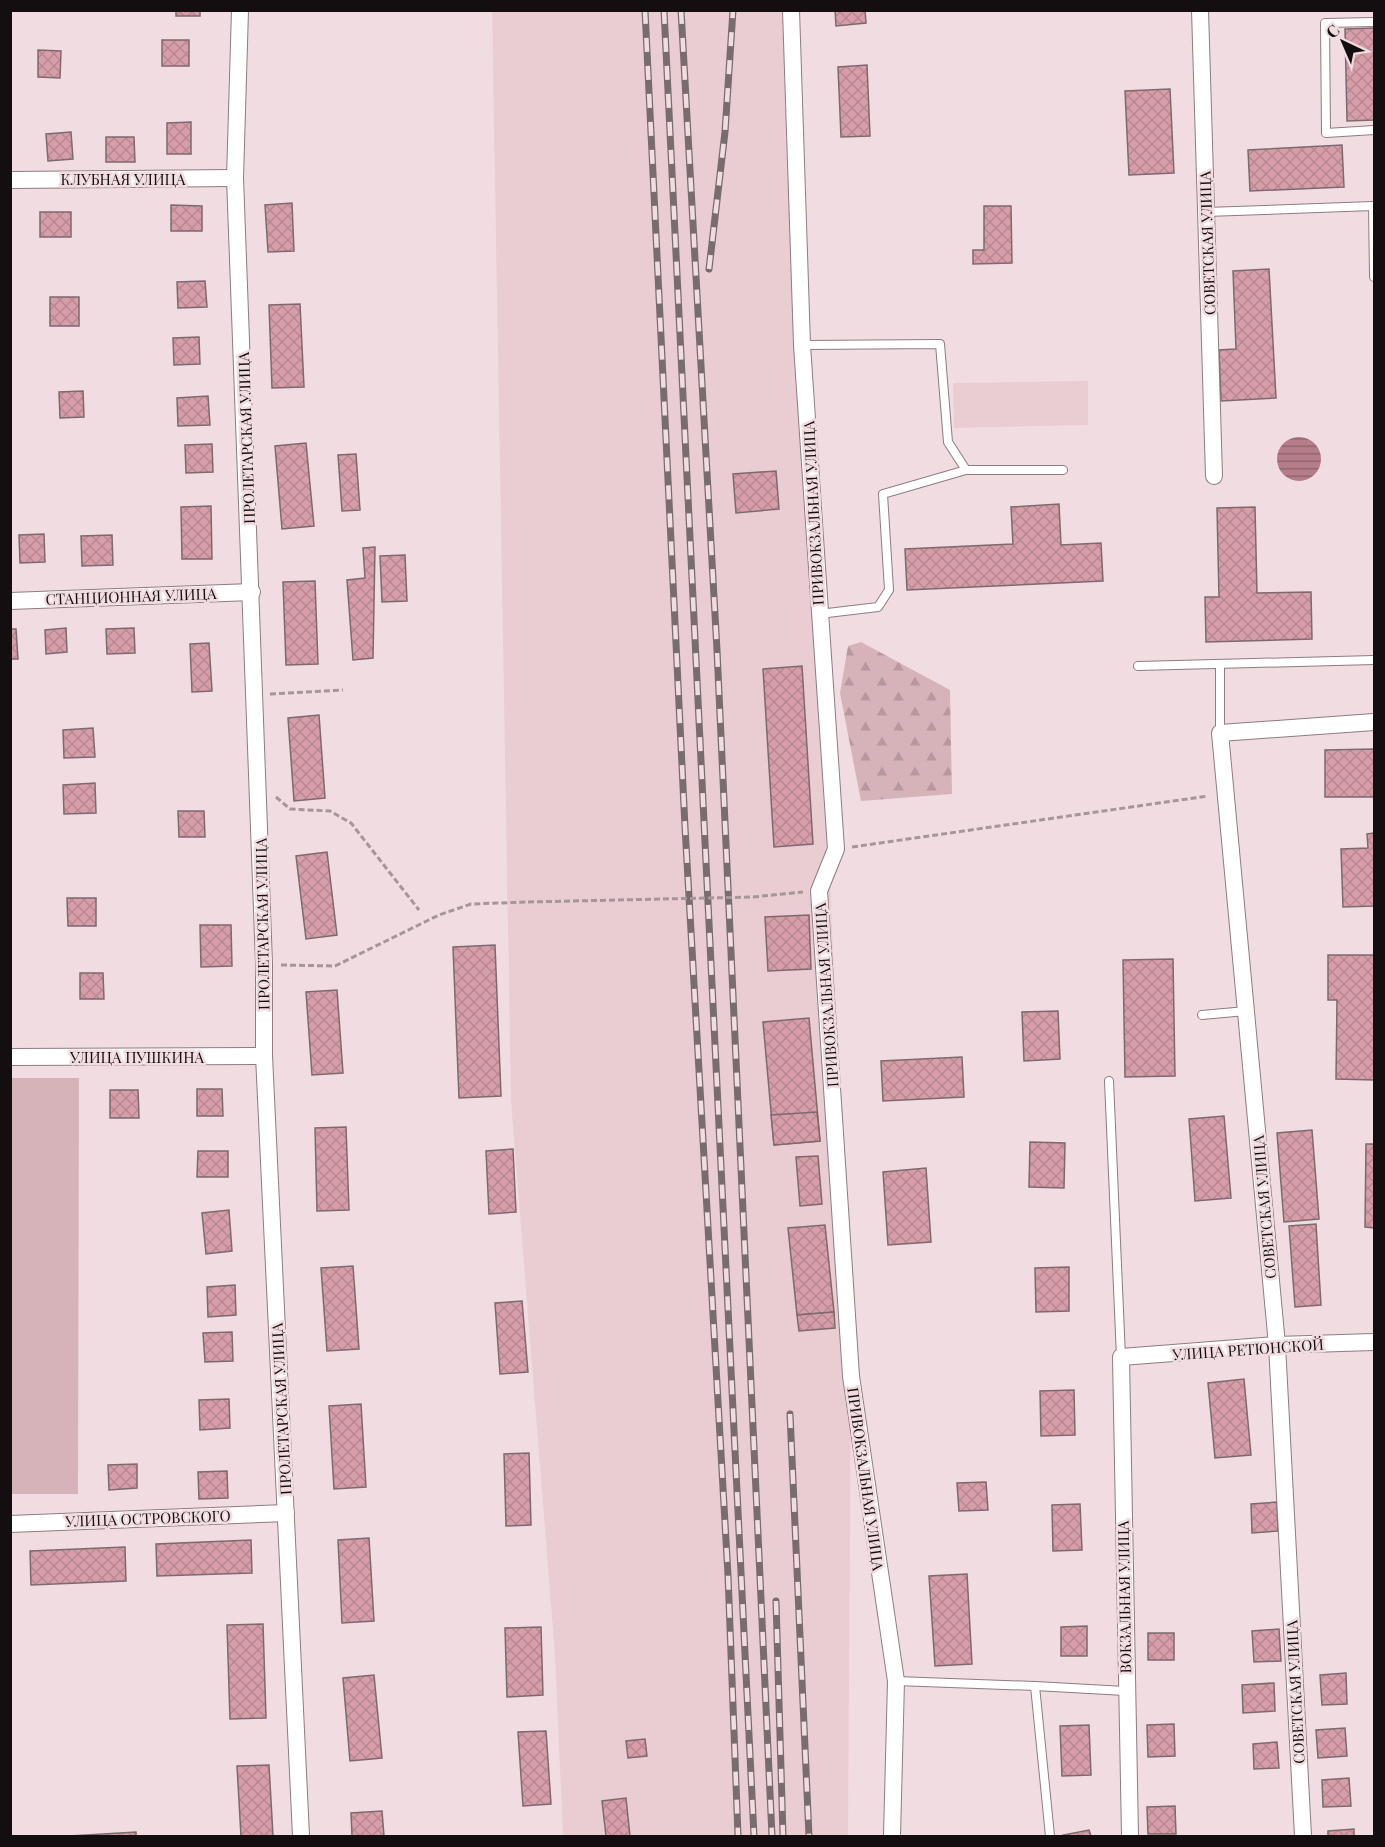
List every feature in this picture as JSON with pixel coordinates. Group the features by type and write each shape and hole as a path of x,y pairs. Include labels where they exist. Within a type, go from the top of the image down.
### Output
{"street":[{"name":"ПРОЛЕТАРСКАЯ УЛИЦА","path":"240,10 235,178 252,592 264,964 264,1056 301,1836"},
{"name":"ПРИВОКЗАЛЬНАЯ УЛИЦА","path":"790,10 802,345 836,849 819,891 851,1376 896,1681 892,1836"},
{"name":"СОВЕТСКАЯ УЛИЦА","path":"1200,10 1214,476"},
{"name":"КЛУБНАЯ УЛИЦА","path":"10,180 235,178"},
{"name":"СТАНЦИОННАЯ УЛИЦА","path":"10,601 252,592"},
{"path":"1220,732 1374,722"},
{"name":"СОВЕТСКАЯ УЛИЦА","path":"1220,732 1277,1345 1303,1836"},
{"name":"УЛИЦА ПУШКИНА","path":"10,1058 264,1056"},
{"name":"УЛИЦА РЕТЮНСКОЙ","path":"1121,1357 1277,1345 1374,1342"},
{"name":"ВОКЗАЛЬНАЯ УЛИЦА","path":"1121,1357 1125,1691 1130,1836"},
{"name":"УЛИЦА ОСТРОВСКОГО","path":"10,1524 286,1513"}],"lane":[{"path":"1374,21 1325,23 1326,133 1374,130"},
{"path":"1206,212 1373,206 1374,277"},
{"path":"802,345 940,344 948,442 966,470"},
{"path":"819,614 878,607 889,590 884,494 966,470 1063,470"},
{"path":"1138,666 1374,660"},
{"path":"1220,664 1220,732"},
{"path":"1202,1015 1246,1011"},
{"path":"1109,1082 1121,1357"},
{"path":"896,1681 1125,1691"},
{"path":"1035,1686 1050,1836"}],"path":[{"path":"255,695 344,690"},
{"path":"258,783 290,809 330,811 351,823 419,910"},
{"path":"836,849 1226,794"},
{"path":"264,964 335,966 439,915 471,903 753,897 819,891"}],"shaded area":[{"path":"492,11 793,11 851,1376 848,1836 563,1836 555,1655 511,1101"},
{"path":"1088,381 1088,425 954,428 953,383"},
{"path":"1299,437 1314,444 1321,459 1314,474 1299,481 1284,474 1277,459 1284,444"}],"green space":[{"path":"861,642 950,690 952,794 861,801 840,693 848,646"},
{"path":"11,1078 79,1078 78,1494 11,1494"}],"building":[{"path":"176,10 200,10 200,16 176,16"},
{"path":"835,10 865,10 866,23 836,26"},
{"path":"1374,28 1374,120 1347,121 1345,29"},
{"path":"162,40 189,40 189,66 162,66"},
{"path":"38,50 61,51 60,78 38,77"},
{"path":"867,65 870,136 841,137 838,67"},
{"path":"1170,89 1174,173 1129,175 1125,91"},
{"path":"191,122 191,154 167,154 167,123"},
{"path":"71,132 73,159 48,161 46,134"},
{"path":"106,137 134,137 135,162 106,162"},
{"path":"1342,145 1344,187 1250,191 1248,150"},
{"path":"292,203 294,251 268,252 265,205"},
{"path":"171,205 202,206 202,231 171,231"},
{"path":"984,206 1011,206 1012,263 973,264 973,250 984,250"},
{"path":"40,212 71,212 71,237 40,237"},
{"path":"1269,269 1276,398 1221,401 1219,350 1236,349 1233,271"},
{"path":"205,281 207,307 178,308 177,282"},
{"path":"50,297 79,297 79,326 50,326"},
{"path":"300,304 304,387 272,388 269,305"},
{"path":"199,337 200,364 174,365 173,338"},
{"path":"83,391 84,417 60,418 59,392"},
{"path":"208,396 210,425 178,426 177,398"},
{"path":"306,443 314,526 282,529 275,446"},
{"path":"212,444 213,472 186,473 185,445"},
{"path":"356,454 360,510 342,511 338,455"},
{"path":"776,471 779,509 736,513 733,474"},
{"path":"1059,504 1061,545 1101,543 1103,581 907,590 905,549 1013,544 1011,507"},
{"path":"211,506 212,559 182,559 181,507"},
{"path":"1255,507 1257,593 1311,592 1312,639 1206,642 1205,597 1219,597 1217,508"},
{"path":"44,534 45,562 20,563 19,535"},
{"path":"112,535 113,565 82,566 81,536"},
{"path":"375,547 373,658 353,660 347,580 365,578 363,548"},
{"path":"405,555 407,601 382,602 380,556"},
{"path":"315,581 318,664 286,665 283,582"},
{"path":"66,628 67,652 46,654 45,630"},
{"path":"134,628 135,653 107,654 106,629"},
{"path":"10,629 16,629 18,659 10,659"},
{"path":"209,643 212,691 192,692 190,644"},
{"path":"802,666 813,844 774,847 763,669"},
{"path":"319,715 325,798 294,801 288,718"},
{"path":"93,728 95,757 64,758 63,730"},
{"path":"1374,749 1374,797 1325,797 1325,750"},
{"path":"95,783 96,813 64,814 63,785"},
{"path":"178,811 204,811 205,837 179,837"},
{"path":"1374,833 1374,906 1343,907 1341,849 1368,848 1367,834"},
{"path":"327,852 337,935 306,939 296,856"},
{"path":"67,898 96,898 96,926 68,926"},
{"path":"809,915 811,969 768,971 765,917"},
{"path":"200,925 231,925 232,966 201,967"},
{"path":"495,945 501,1096 459,1098 453,947"},
{"path":"1328,955 1374,955 1374,1080 1336,1079 1337,1000 1328,1000"},
{"path":"1173,959 1175,1076 1125,1077 1123,960"},
{"path":"80,973 103,973 104,999 80,999"},
{"path":"337,990 343,1073 312,1075 306,992"},
{"path":"1058,1011 1060,1059 1024,1061 1022,1012"},
{"path":"809,1018 820,1141 774,1145 763,1022"},
{"path":"962,1057 964,1097 883,1101 881,1061"},
{"path":"197,1089 222,1089 223,1116 197,1116"},
{"path":"110,1090 138,1090 139,1118 110,1118"},
{"path":"817,1112 820,1141 774,1145 771,1115"},
{"path":"1224,1116 1231,1198 1195,1201 1189,1119"},
{"path":"346,1127 349,1210 317,1211 315,1128"},
{"path":"1312,1130 1319,1219 1284,1222 1277,1133"},
{"path":"1030,1142 1065,1143 1064,1188 1029,1187"},
{"path":"1366,1144 1374,1144 1374,1228 1365,1227"},
{"path":"513,1149 516,1212 489,1214 486,1151"},
{"path":"198,1151 228,1151 228,1177 197,1177"},
{"path":"818,1156 822,1204 800,1206 796,1157"},
{"path":"926,1168 931,1242 888,1245 883,1172"},
{"path":"229,1210 232,1251 206,1254 202,1213"},
{"path":"1316,1224 1321,1305 1295,1307 1289,1226"},
{"path":"825,1225 834,1312 797,1315 788,1228"},
{"path":"353,1266 359,1349 327,1351 321,1268"},
{"path":"1069,1267 1069,1311 1036,1312 1035,1268"},
{"path":"235,1285 236,1315 208,1317 207,1287"},
{"path":"522,1301 528,1372 500,1374 495,1303"},
{"path":"834,1312 835,1328 799,1331 797,1315"},
{"path":"232,1332 233,1361 205,1362 203,1333"},
{"path":"1244,1379 1251,1455 1215,1458 1208,1383"},
{"path":"1074,1390 1075,1435 1041,1436 1040,1391"},
{"path":"229,1399 230,1428 200,1430 199,1400"},
{"path":"361,1404 366,1487 334,1489 329,1406"},
{"path":"529,1453 531,1525 506,1526 504,1454"},
{"path":"137,1464 137,1488 109,1490 108,1465"},
{"path":"227,1471 228,1498 199,1499 198,1472"},
{"path":"986,1482 988,1510 959,1511 957,1483"},
{"path":"1277,1502 1278,1531 1252,1533 1251,1504"},
{"path":"1080,1504 1082,1550 1053,1551 1052,1505"},
{"path":"369,1538 374,1621 342,1623 338,1540"},
{"path":"251,1540 252,1573 157,1576 156,1544"},
{"path":"125,1547 126,1581 31,1585 30,1551"},
{"path":"967,1574 972,1664 935,1666 929,1576"},
{"path":"263,1624 266,1718 230,1719 227,1625"},
{"path":"1087,1626 1087,1656 1061,1656 1061,1627"},
{"path":"541,1627 543,1695 507,1697 505,1628"},
{"path":"1279,1629 1281,1661 1254,1662 1252,1631"},
{"path":"1148,1633 1174,1633 1174,1660 1148,1660"},
{"path":"1346,1673 1347,1704 1322,1705 1320,1675"},
{"path":"374,1675 382,1758 350,1761 343,1678"},
{"path":"1274,1683 1275,1711 1243,1713 1242,1685"},
{"path":"1174,1724 1175,1756 1148,1757 1147,1725"},
{"path":"1089,1725 1091,1775 1062,1776 1060,1726"},
{"path":"1345,1728 1347,1756 1318,1758 1316,1730"},
{"path":"546,1731 551,1804 523,1806 518,1732"},
{"path":"645,1739 647,1756 628,1758 626,1741"},
{"path":"1277,1742 1279,1768 1254,1769 1253,1744"},
{"path":"269,1765 273,1836 241,1836 237,1766"},
{"path":"1349,1778 1351,1806 1323,1807 1322,1780"},
{"path":"626,1798 630,1836 606,1836 602,1801"},
{"path":"1175,1806 1176,1834 1148,1834 1147,1807"},
{"path":"382,1811 384,1836 352,1836 351,1813"},
{"path":"1354,1829 1354,1836 1328,1836 1328,1831"},
{"path":"1089,1830 1091,1836 1063,1836 1063,1835"},
{"path":"136,1832 136,1836 69,1836"}],"railway":[{"path":"645,10 685,827 728,1575 738,1836"},
{"path":"664,10 754,1836"},
{"path":"681,10 717,650 772,1836"},
{"path":"709,269 725,132 733,10"},
{"path":"790,1414 809,1836"},
{"path":"776,1601 783,1836"}]}
